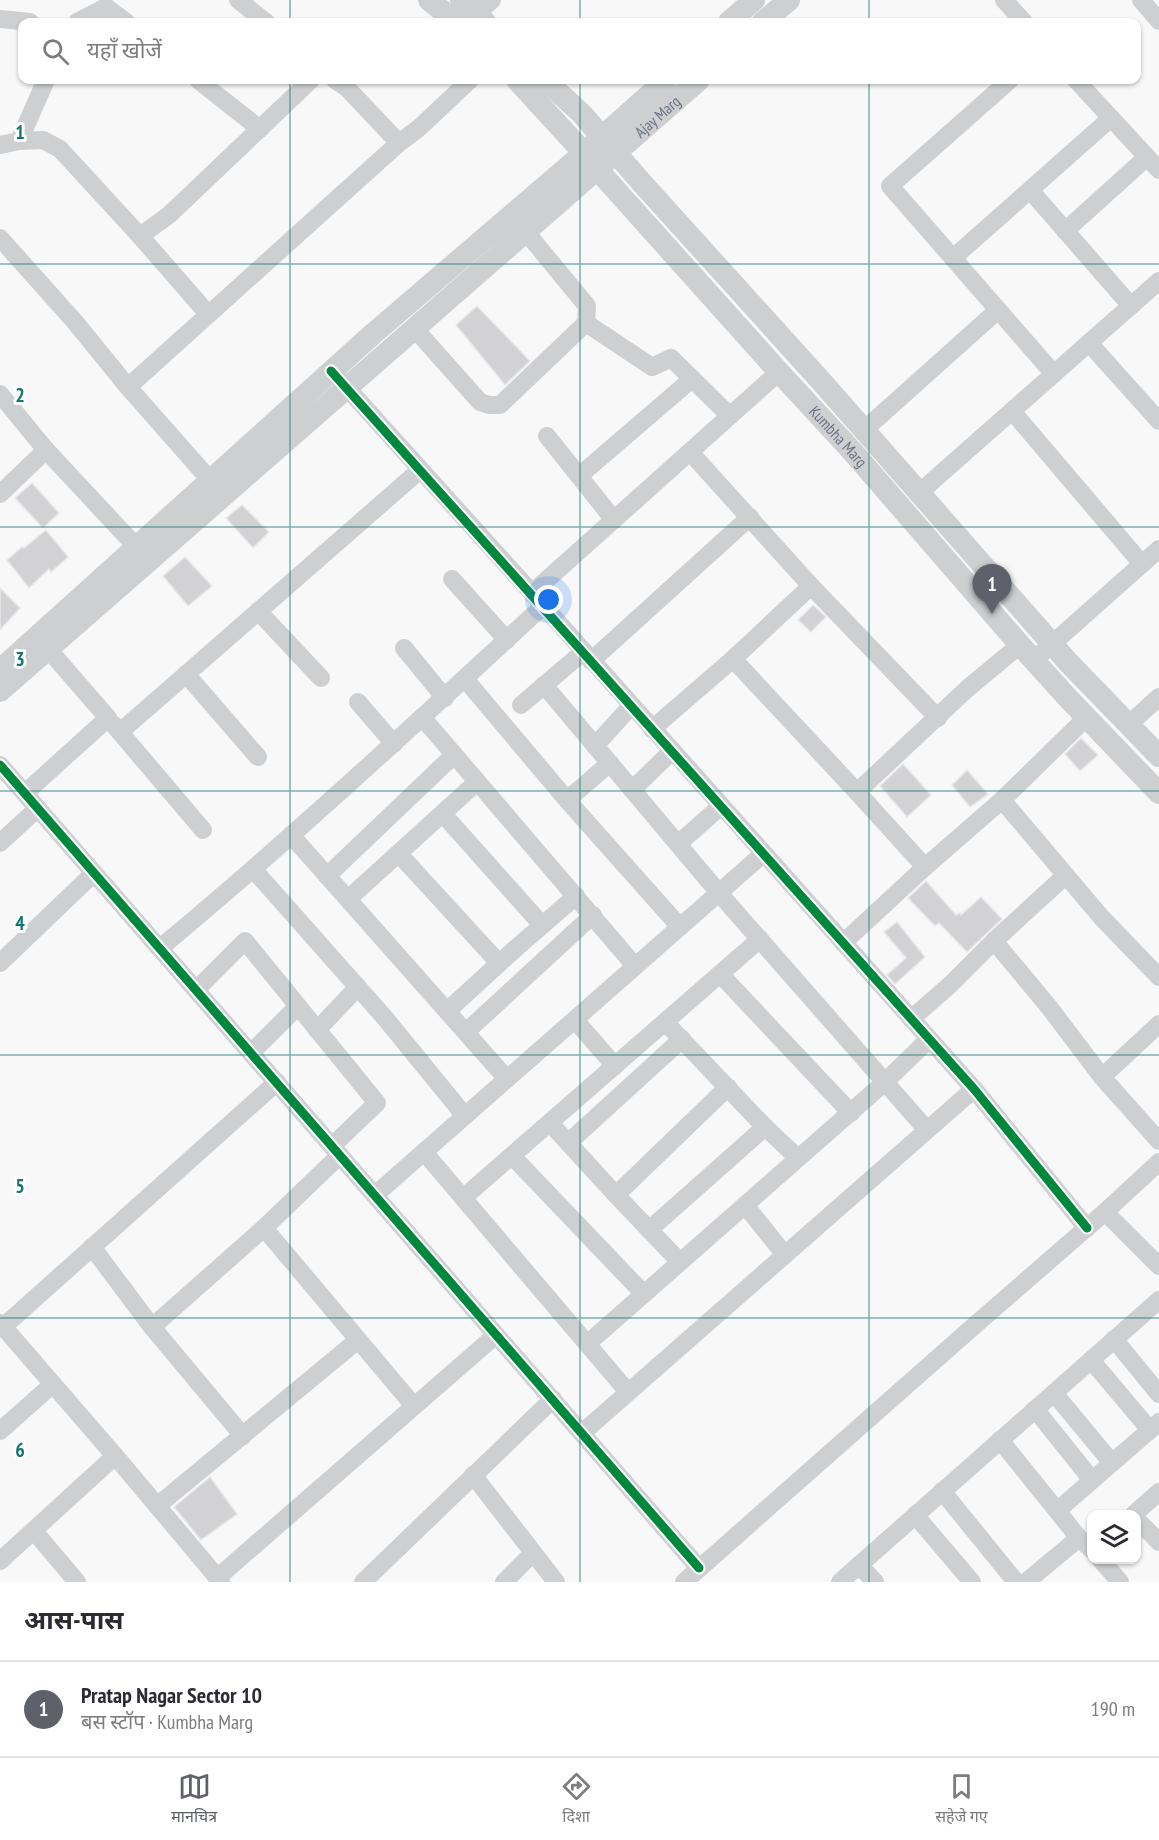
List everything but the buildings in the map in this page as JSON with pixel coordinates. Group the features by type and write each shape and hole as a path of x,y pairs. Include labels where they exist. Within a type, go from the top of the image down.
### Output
{"street":[{"path":"238,0 261,18"},
{"path":"429,0 474,12"},
{"path":"734,18 754,0"},
{"path":"769,18 789,0"},
{"path":"1004,0 1020,18"},
{"path":"1141,0 1159,21"},
{"path":"85,18 106,7 121,18"},
{"path":"0,19 18,21"},
{"path":"19,141 44,84"},
{"path":"203,84 260,129"},
{"path":"140,236 169,214 307,84"},
{"path":"341,84 399,143"},
{"path":"128,387 466,84"},
{"name":"Kumbha Marg","path":"521,84 852,451 1027,653 1159,793"},
{"name":"Kumbha Marg","path":"549,84 582,114 1052,644 1159,756"},
{"name":"Ajay Marg","path":"609,145 662,84"},
{"name":"Ajay Marg","path":"591,161 609,145 693,84"},
{"path":"1005,84 890,186 1054,374"},
{"path":"1065,231 1153,163 1080,84"},
{"path":"953,258 1111,118"},
{"path":"0,145 43,140 60,149 208,314"},
{"path":"0,670 347,388 526,232 591,161"},
{"path":"0,691 48,649 143,554 210,480 331,371 591,161"},
{"path":"1030,190 1131,306"},
{"path":"415,329 480,402 500,405 586,323 587,306 526,232"},
{"path":"0,238 75,321 128,387 210,480"},
{"path":"919,494 1159,281"},
{"path":"864,430 998,310"},
{"path":"586,323 652,367 671,358 730,416"},
{"path":"1089,343 1156,413"},
{"path":"331,371 974,1089 1087,1228"},
{"path":"160,948 253,869 445,698 507,640 538,600 614,520 779,372"},
{"path":"579,476 692,379"},
{"path":"0,394 46,450 143,554"},
{"path":"1012,411 1142,564"},
{"path":"546,436 614,520"},
{"path":"0,494 46,450"},
{"path":"690,452 811,586 938,718"},
{"path":"25,793 186,674 420,470"},
{"path":"521,705 544,686 587,657 750,517"},
{"path":"857,792 968,688 1027,653 1052,644 1159,549"},
{"path":"452,579 507,640"},
{"path":"652,729 733,659 811,586"},
{"path":"258,611 321,678"},
{"path":"404,648 445,698"},
{"path":"48,649 203,830"},
{"path":"733,659 925,867"},
{"path":"186,674 258,757"},
{"path":"465,679 567,800 680,927"},
{"path":"544,686 719,893 927,1130"},
{"path":"1128,725 1159,697"},
{"path":"358,702 394,744"},
{"path":"595,746 631,706"},
{"path":"422,717 635,966"},
{"path":"843,943 1002,800 1087,717"},
{"path":"632,790 672,752"},
{"path":"327,876 454,755"},
{"path":"567,800 610,764"},
{"path":"0,765 699,1568"},
{"path":"348,899 477,782"},
{"path":"1002,800 1102,918 1159,977"},
{"path":"678,844 721,806"},
{"path":"0,843 38,808"},
{"path":"443,814 542,925"},
{"path":"291,835 507,1079"},
{"path":"399,854 499,963"},
{"path":"375,1195 763,854"},
{"path":"253,869 358,987 465,1116"},
{"path":"0,963 94,873"},
{"path":"911,1018 951,984 1066,875"},
{"path":"447,1011 576,896"},
{"path":"466,1032 593,915"},
{"path":"463,1198 760,939"},
{"path":"152,1327 264,1228 377,1103 245,941 196,990"},
{"path":"994,941 1049,1007 1102,1077 1159,1141"},
{"path":"720,974 851,1113"},
{"path":"317,1030 358,987"},
{"path":"251,1053 298,1006"},
{"path":"575,1020 615,1066"},
{"path":"666,1022 765,1127 798,1158"},
{"path":"1102,1077 1159,1024"},
{"path":"568,1143 682,1039"},
{"path":"587,1344 851,1113 929,1039"},
{"path":"277,1083 2,1325 219,1580 496,1335"},
{"path":"616,1195 728,1087"},
{"path":"582,1433 974,1089"},
{"path":"550,1123 680,1262"},
{"path":"649,1230 765,1127"},
{"path":"424,1152 628,1392"},
{"path":"512,1155 644,1294"},
{"path":"684,1582 1158,1165"},
{"path":"745,1205 785,1255"},
{"path":"1105,1212 1159,1266"},
{"path":"264,1228 414,1406"},
{"path":"92,1247 152,1327 243,1436"},
{"path":"840,1582 1159,1300"},
{"path":"1114,1339 1159,1394"},
{"path":"157,1506 358,1340"},
{"path":"1058,1510 1154,1426 1091,1360"},
{"path":"0,1431 53,1384"},
{"path":"1054,1393 1112,1463"},
{"path":"373,1579 473,1475 552,1399"},
{"path":"1035,1409 1092,1480"},
{"path":"1000,1440 1085,1544 1026,1582"},
{"path":"0,1561 115,1456"},
{"path":"473,1475 555,1582"},
{"path":"942,1491 1016,1582"},
{"path":"1139,1510 1159,1492"},
{"path":"915,1515 972,1582"},
{"path":"1141,1523 1159,1542"},
{"path":"34,1532 77,1582"},
{"path":"504,1582 533,1553"},
{"path":"1104,1564 1118,1581"},
{"path":"859,1565 875,1582"}],"cycle path":[{"path":"331,371 974,1089 1087,1228"},
{"path":"0,765 699,1568"}],"place":[{"name":"Pratap Nagar Sector 10","path":"992,614"}]}
